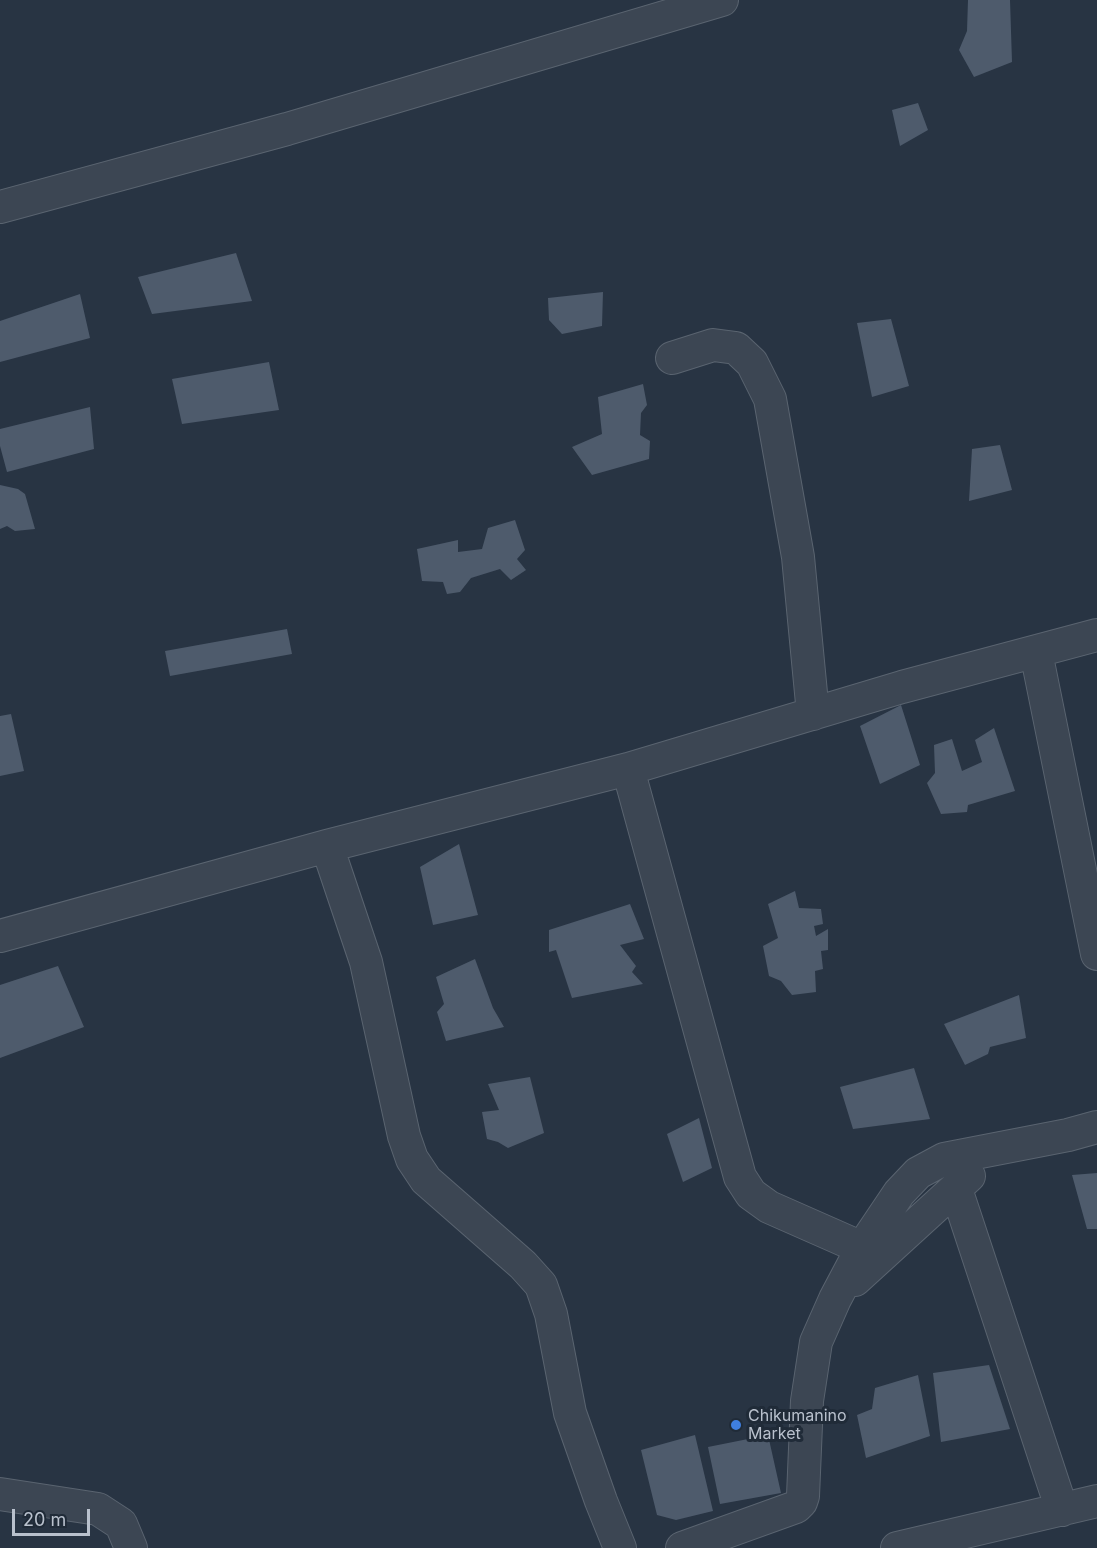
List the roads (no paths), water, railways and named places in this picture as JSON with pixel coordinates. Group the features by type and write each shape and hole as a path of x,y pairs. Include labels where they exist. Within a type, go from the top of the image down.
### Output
{"street":[{"path":"0,207 287,129 722,0"},
{"path":"672,358 713,345 736,348 752,363 770,399 798,557 813,714"},
{"path":"0,936 327,846 628,769 902,687 1097,635"},
{"path":"1036,651 1097,954"},
{"path":"628,769 740,1177 751,1194 769,1207 862,1248"},
{"path":"327,846 366,962 404,1136 412,1159 426,1180 523,1265 541,1285 551,1314 570,1413 620,1548"},
{"path":"682,1548 796,1507 801,1503 807,1401 816,1342 835,1299 862,1248 899,1193 918,1173 944,1159 1097,1126"},
{"path":"835,1299 999,1148"},
{"path":"956,1189 1062,1510"},
{"path":"0,1494 98,1509 122,1524 131,1548"},
{"path":"897,1548 1097,1501"}],"place":[{"name":"Chikumanino Market","path":"736,1425"}]}
